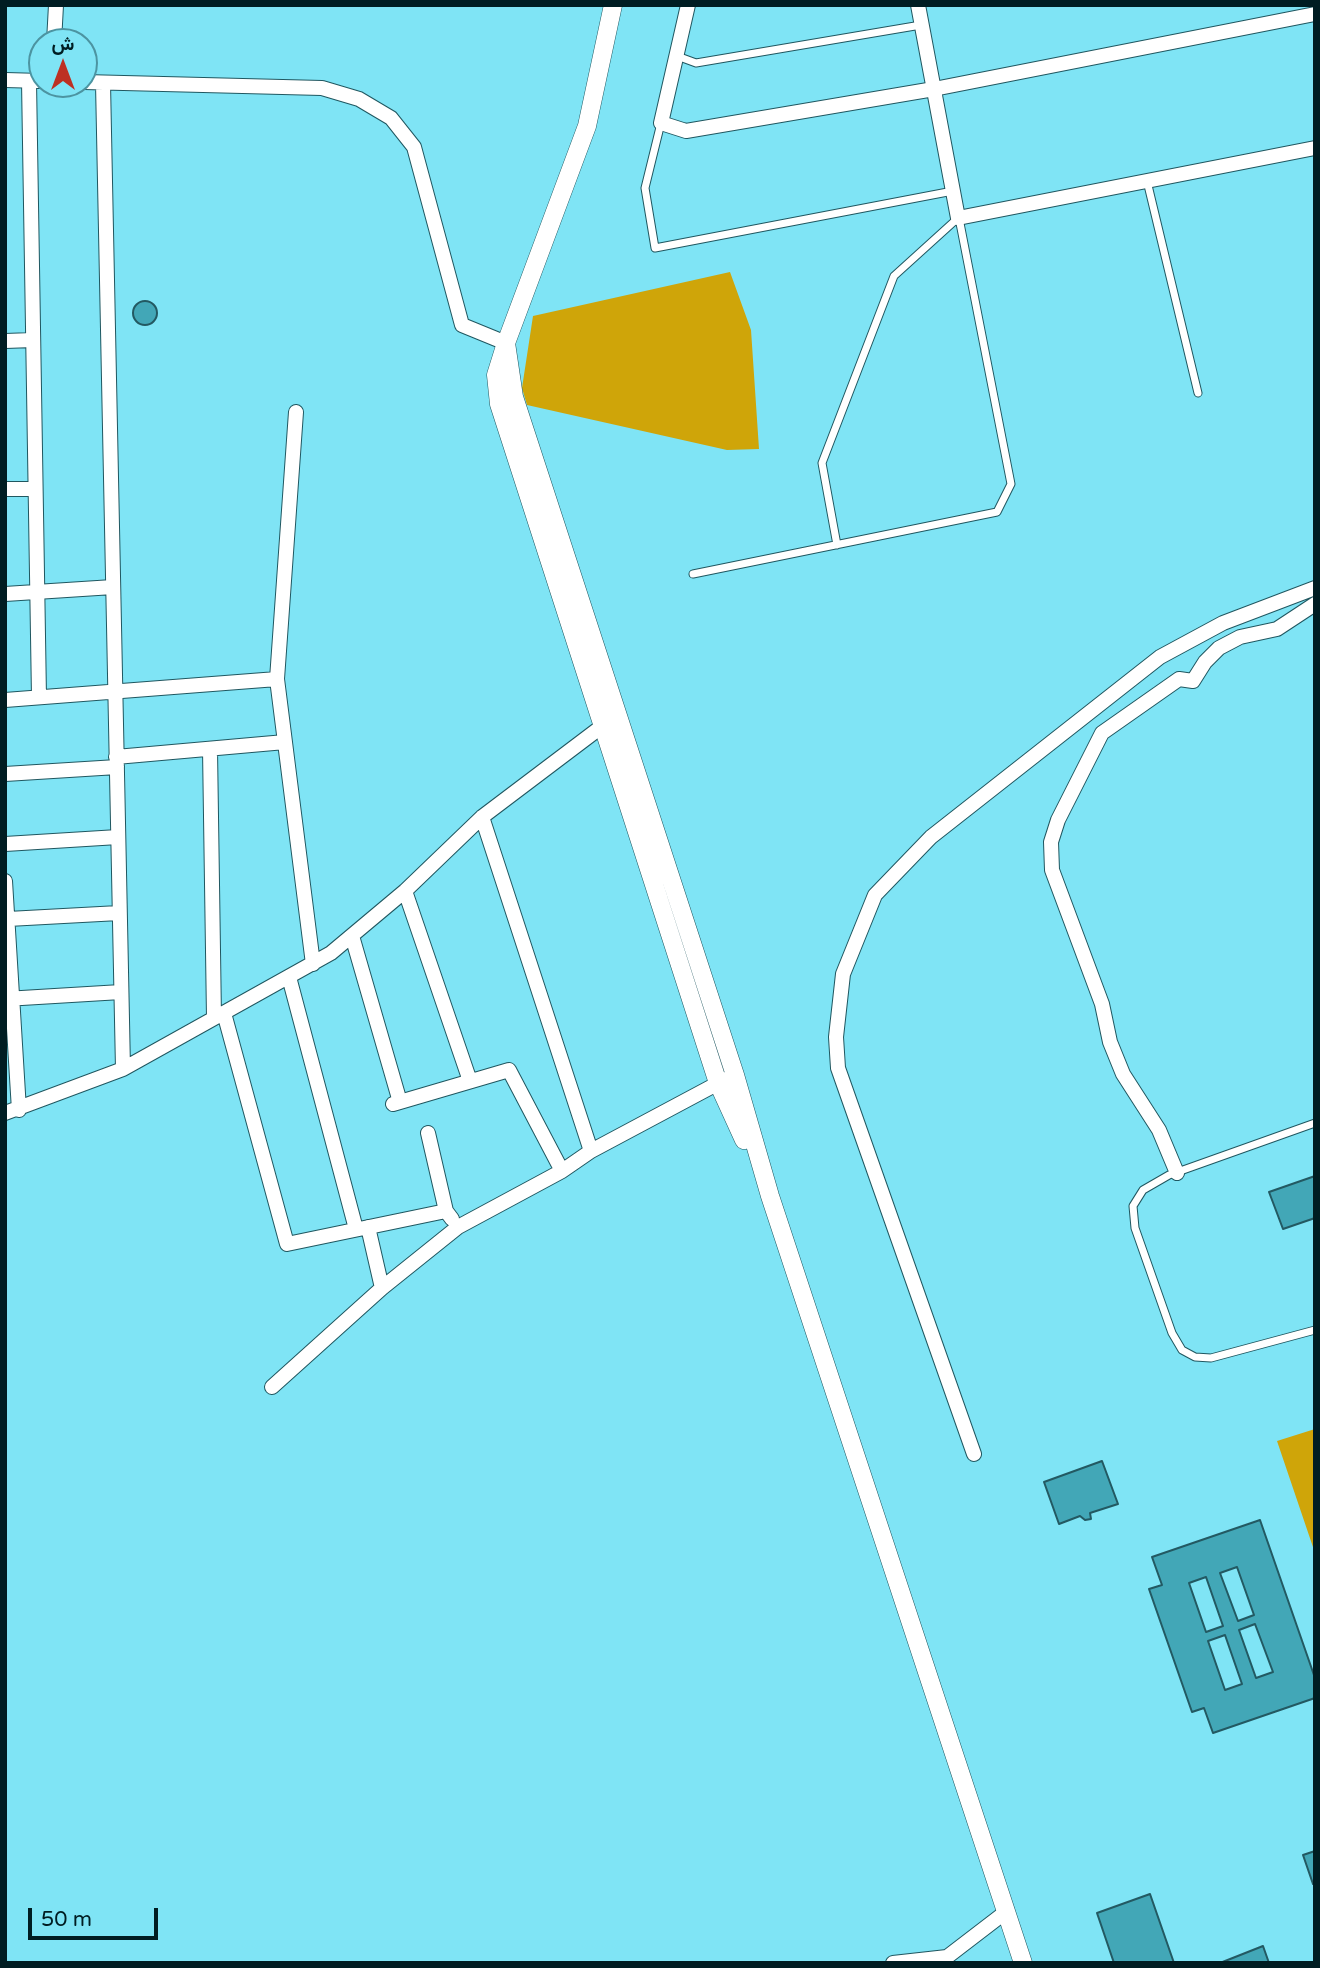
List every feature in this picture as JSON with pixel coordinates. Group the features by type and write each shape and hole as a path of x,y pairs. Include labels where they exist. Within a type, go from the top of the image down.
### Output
{"street":[{"path":"55,28 56,5"},
{"path":"613,5 587,125 496,375 499,404 603,726 770,1196 1023,1963"},
{"path":"688,5 661,123 686,131 934,89 1315,14"},
{"path":"918,5 958,218 1315,148"},
{"path":"5,80 28,81"},
{"path":"98,83 322,88 359,99 390,118 414,147 462,325 506,343"},
{"path":"103,83 122,1069"},
{"path":"36,98 33,340 39,697"},
{"path":"5,341 33,340"},
{"path":"506,343 514,397 617,714 727,1079"},
{"path":"296,412 277,679 313,964"},
{"path":"5,489 35,489"},
{"path":"5,594 113,587"},
{"path":"974,1454 838,1068 836,1037 843,974 875,895 931,837 1160,657 1223,623 1315,588"},
{"path":"1177,1173 1158,1130 1124,1074 1110,1042 1102,1004 1052,870 1051,842 1058,821 1102,733 1179,679 1193,681 1205,662 1219,648 1240,637 1277,629 1315,604"},
{"path":"5,699 277,679"},
{"path":"5,881 12,1111 122,1069 331,953 405,891 482,817 617,714"},
{"path":"5,774 285,742"},
{"path":"210,749 219,1016 287,1244 446,1211"},
{"path":"482,817 591,1151"},
{"path":"5,844 118,837"},
{"path":"405,891 470,1081"},
{"path":"8,919 119,913"},
{"path":"352,936 396,1103 509,1070 562,1171"},
{"path":"289,977 362,1228 382,1287"},
{"path":"9,999 121,992"},
{"path":"272,1387 382,1287 458,1227 562,1171 591,1151 727,1079"},
{"path":"428,1133 446,1211 458,1227"},
{"path":"893,1963 947,1957 1007,1911"}],"lane":[{"path":"677,56 696,63 922,24"},
{"path":"661,123 645,188 655,247 953,191"},
{"path":"1147,181 1198,393"},
{"path":"693,574 997,512 1011,484 958,218"},
{"path":"837,545 822,463 894,276 958,218"},
{"path":"1315,1123 1169,1175 1143,1190 1133,1206 1135,1227 1172,1333 1182,1350 1195,1357 1211,1358 1315,1330"}],"shaded area":[{"path":"730,272 751,330 759,449 727,450 527,405 522,388 533,316"},
{"path":"1315,1429 1315,1553 1277,1441"}],"building":[{"path":"145,301 154,304 157,313 154,322 145,325 136,322 133,313 136,304"},
{"path":"1315,1176 1315,1218 1283,1229 1269,1192"},
{"path":"1102,1461 1118,1504 1090,1513 1091,1519 1085,1520 1080,1516 1059,1524 1044,1482"},
{"path":"1260,1520 1315,1678 1315,1698 1213,1733 1204,1708 1192,1712 1149,1589 1162,1585 1152,1557","holes":["1237,1567 1254,1615 1238,1621 1220,1573","1206,1577 1223,1626 1206,1632 1189,1583","1255,1624 1273,1672 1256,1678 1239,1630","1225,1635 1242,1684 1225,1690 1208,1641"]},
{"path":"1315,1851 1315,1883 1313,1884 1303,1855"},
{"path":"1150,1894 1174,1963 1114,1963 1097,1913"},
{"path":"1263,1946 1269,1963 1220,1963"}]}
